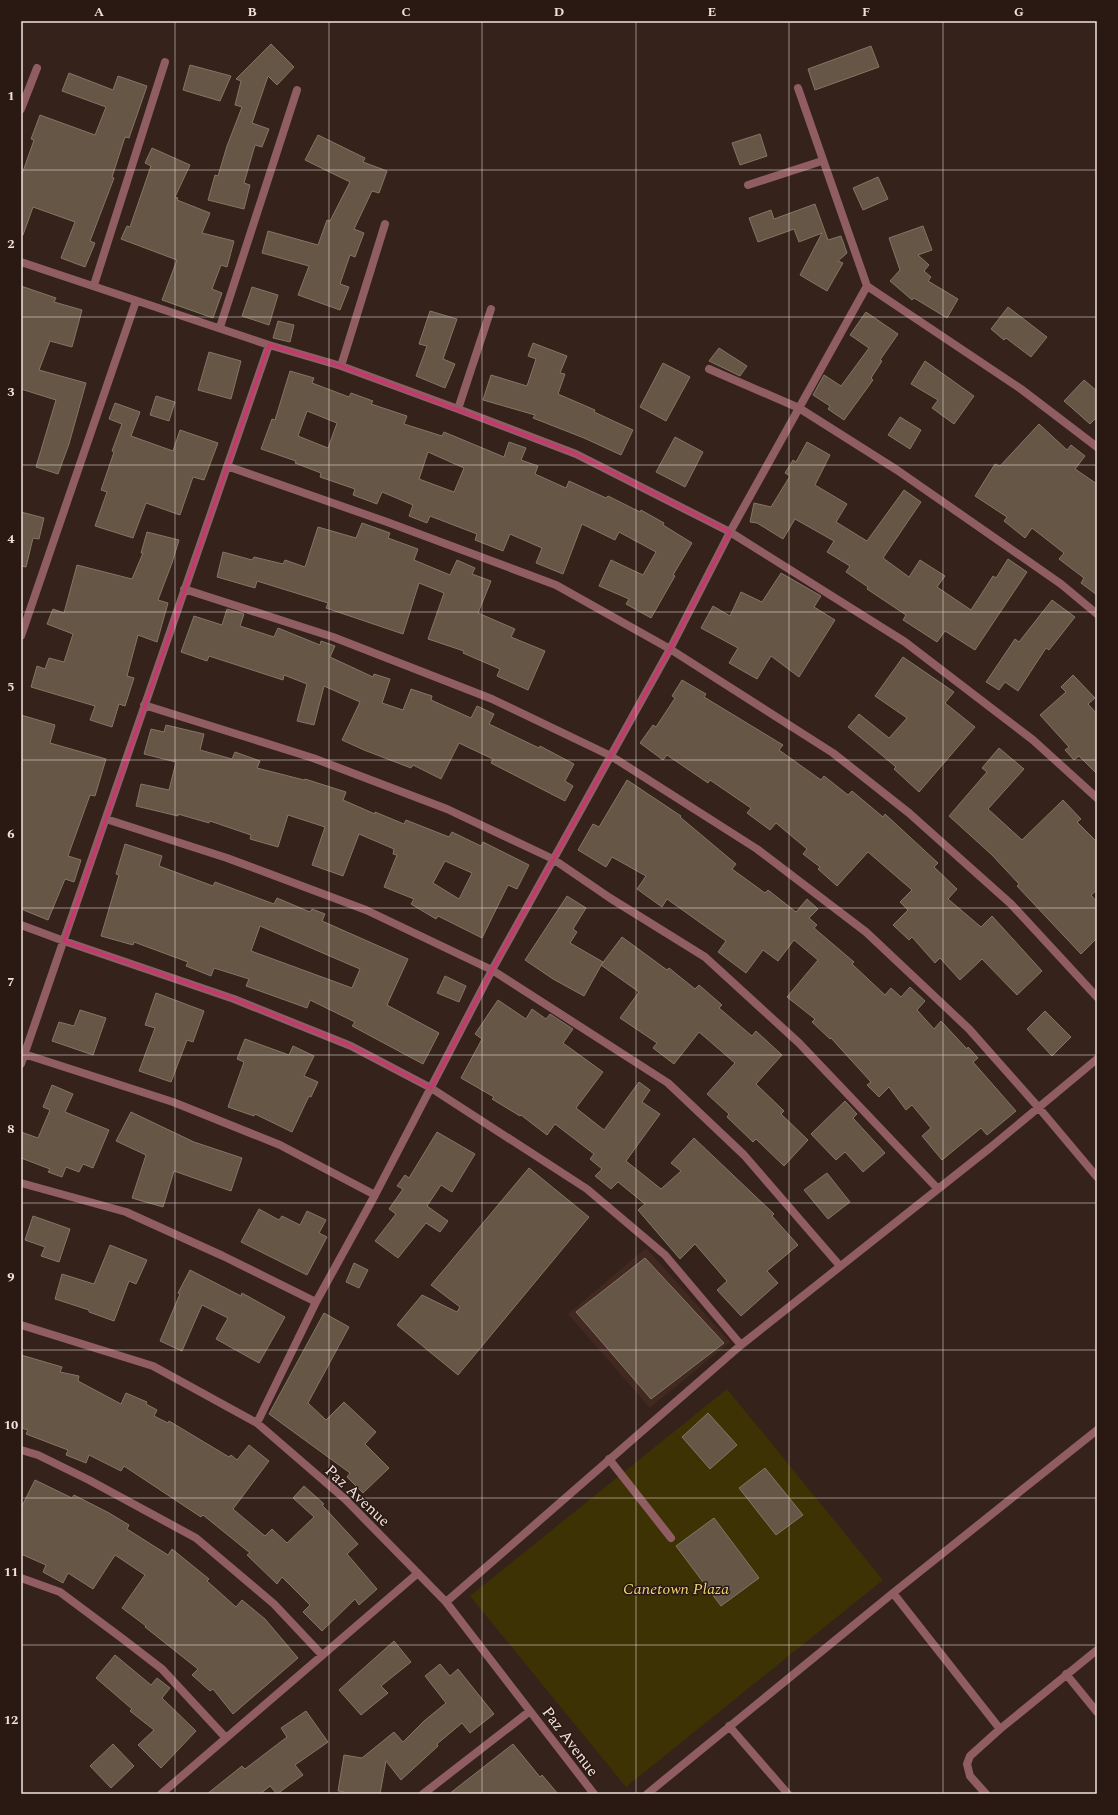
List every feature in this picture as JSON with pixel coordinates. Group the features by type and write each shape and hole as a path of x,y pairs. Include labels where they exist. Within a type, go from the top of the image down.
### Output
{"street":[{"path":"94,285 164,62"},
{"path":"21,109 37,68"},
{"path":"798,88 822,161 867,286 1021,389 1097,448"},
{"path":"220,327 297,90"},
{"path":"748,185 822,161"},
{"path":"341,366 385,224"},
{"path":"21,262 94,285 136,301 220,327 269,345 341,366 576,454 730,532 905,642 1033,740 1097,798"},
{"path":"257,1423 316,1302 375,1195 492,970 552,859 670,649 730,532 867,286"},
{"path":"21,636 136,301"},
{"path":"458,409 491,309"},
{"path":"21,1064 269,345"},
{"path":"709,369 799,408 897,470 1061,584 1097,614"},
{"path":"227,466 386,522 556,585 670,649 834,753 909,813 1012,904 1097,997"},
{"path":"184,589 340,640 492,699 611,756 757,849 866,932 969,1029 1040,1108 1097,1177"},
{"path":"144,705 313,758 447,809 552,859 610,898 705,957 799,1043 938,1189"},
{"path":"106,819 228,858 366,910 492,970 668,1083 744,1155 840,1266"},
{"path":"21,925 234,999 351,1046 431,1088 587,1189 665,1255 741,1345"},
{"path":"24,1054 173,1102 280,1145 375,1195"},
{"path":"446,1602 741,1345 1040,1108 1097,1059"},
{"path":"21,1183 126,1212 223,1256 316,1302"},
{"name":"Paz Avenue","path":"21,1325 152,1366 257,1423 345,1500 446,1602 594,1794"},
{"path":"647,1794 893,1593 1097,1430"},
{"path":"21,1450 38,1455 89,1480 196,1538 274,1604 322,1655"},
{"path":"609,1459 671,1538"},
{"path":"161,1794 418,1573"},
{"path":"21,1578 60,1592 123,1638 162,1669 226,1738"},
{"path":"893,1593 1000,1729"},
{"path":"986,1794 970,1776 967,1764 970,1756 1000,1729 1097,1650"},
{"path":"1066,1674 1097,1712"},
{"path":"423,1794 530,1711"},
{"path":"729,1726 788,1794"}],"highlighted area":[{"path":"269,345 341,366 576,454 730,532 670,649 492,970 431,1088 351,1046 234,999 64,941"}],"shaded area":[{"path":"646,1248 730,1342 650,1408 568,1314"}],"green space":[{"name":"Canetown Plaza","path":"727,1389 883,1580 626,1787 470,1596"}],"building":[{"path":"271,44 294,67 277,85 268,76 252,123 269,129 262,147 255,145 244,183 250,185 244,209 208,200 215,175 218,176 227,146 242,107 235,105 241,81 236,79"},
{"path":"871,46 879,67 815,90 808,69"},
{"path":"190,65 231,76 220,101 183,90"},
{"path":"69,73 113,90 118,76 147,86 129,138 125,137 112,177 114,178 90,241 95,243 85,267 61,258 75,222 33,207 23,235 21,235 21,177 34,140 31,139 40,115 95,135 106,107 62,91"},
{"path":"760,134 767,156 740,165 732,143"},
{"path":"318,135 365,158 363,162 387,171 379,193 372,191 354,229 364,233 355,257 350,255 340,284 349,287 340,310 298,295 309,266 262,253 268,231 318,245 327,220 330,221 350,182 305,160"},
{"path":"152,148 190,165 175,197 178,198 177,200 210,213 202,233 234,241 227,267 221,265 212,289 222,293 213,318 162,300 177,260 121,239 127,226 130,227 151,166 145,163"},
{"path":"878,177 888,199 863,210 853,188"},
{"path":"815,204 828,240 841,236 847,253 838,261 843,263 827,291 800,275 822,233 799,242 794,229 758,242 749,218 771,210 774,219"},
{"path":"923,226 932,250 918,255 929,265 924,271 931,277 928,281 958,299 947,318 914,298 912,300 890,281 900,270 889,238"},
{"path":"21,286 56,298 54,302 82,310 72,347 50,341 39,370 86,383 69,444 58,474 36,467 56,400 21,389"},
{"path":"252,287 278,295 269,325 242,316"},
{"path":"1008,307 1047,337 1031,357 1006,338 1004,340 991,329"},
{"path":"430,311 457,319 443,359 455,364 445,388 416,376 427,346 419,344"},
{"path":"866,312 898,334 880,360 882,361 871,378 873,380 844,420 828,409 830,406 813,395 824,375 841,386 869,348 850,335"},
{"path":"278,321 294,325 290,342 273,338"},
{"path":"533,343 567,356 560,373 565,374 558,394 595,410 594,412 633,430 621,455 584,438 533,418 535,415 483,400 491,375 527,386 536,359 528,356"},
{"path":"719,348 747,366 740,376 709,361"},
{"path":"209,352 241,361 231,399 198,390"},
{"path":"925,361 974,396 954,424 932,408 938,400 911,384"},
{"path":"663,363 690,377 666,421 640,407"},
{"path":"290,371 314,378 312,383 349,397 351,393 373,401 371,404 407,416 404,424 442,436 444,432 504,457 509,442 526,448 521,460 538,466 535,474 566,488 569,481 606,498 608,496 640,512 641,510 664,523 663,525 692,543 673,575 675,576 651,618 626,604 629,599 599,586 611,560 643,575 656,552 619,532 615,540 582,524 563,574 536,563 542,548 510,534 503,551 475,540 477,534 430,516 427,523 409,516 413,505 382,492 377,504 353,495 355,489 320,477 321,473 295,463 296,461 261,449 272,419 275,420","holes":["307,411 337,423 328,448 298,436","428,452 464,468 454,492 419,479"]},
{"path":"1084,380 1097,391 1097,417 1090,424 1064,401"},
{"path":"156,396 175,402 169,421 150,415"},
{"path":"115,403 140,412 131,436 173,451 180,430 218,443 204,480 193,477 180,515 146,503 133,538 95,526 107,492 101,490 114,452 112,451 122,424 109,419"},
{"path":"900,417 921,430 910,449 888,435"},
{"path":"1039,424 1067,450 1071,445 1085,456 1075,469 1097,484 1097,595 1081,583 1084,578 1059,559 1064,553 1032,528 1025,538 1004,521 1007,517 975,496 995,464 1000,466"},
{"path":"675,437 703,452 685,487 656,472"},
{"path":"807,442 830,455 815,485 847,504 836,522 867,541 904,490 921,502 883,558 909,577 920,560 945,576 937,587 971,610 993,576 996,578 1008,559 1027,572 975,650 945,631 937,642 903,620 906,615 867,589 868,587 846,572 850,566 827,552 834,541 795,519 783,539 757,523 750,522 754,503 771,507 790,476 785,473 793,460 796,462"},
{"path":"21,512 44,518 39,539 33,538 26,567 21,566"},
{"path":"362,523 390,533 388,538 418,549 414,560 450,575 457,560 475,568 472,574 491,581 478,613 515,629 511,637 545,651 528,690 497,676 500,669 463,653 464,651 428,639 444,593 419,583 403,634 326,608 328,603 257,581 255,588 217,577 223,552 252,560 254,557 283,564 285,560 305,567 318,527 356,538"},
{"path":"147,532 179,540 158,600 168,603 157,642 138,635 127,676 134,678 125,706 119,704 112,727 90,720 95,706 31,687 37,666 45,669 49,658 64,662 73,634 47,624 53,609 64,613 77,565 132,579 143,553 141,553"},
{"path":"781,573 821,596 814,607 835,620 799,677 771,656 757,679 729,663 738,648 701,628 713,606 730,616 741,592 762,602"},
{"path":"1052,600 1075,617 1049,650 1046,648 1018,691 1005,682 999,690 986,682 1015,639 1019,642"},
{"path":"227,609 244,614 240,626 274,637 278,628 320,645 321,641 335,646 330,657 373,677 374,674 390,679 382,703 403,710 411,689 432,696 431,700 471,718 477,706 494,714 489,724 539,748 540,746 574,764 565,781 573,786 565,801 491,763 493,759 459,743 441,779 413,765 411,768 364,750 342,740 360,702 324,686 314,725 297,721 307,684 284,675 283,680 209,656 207,661 181,652 194,616 222,625"},
{"path":"903,657 954,692 945,703 975,727 919,792 894,769 896,767 848,727 859,714 889,738 907,718 875,696"},
{"path":"1073,675 1095,698 1088,704 1097,714 1097,774 1079,756 1074,760 1065,750 1069,747 1040,715 1066,692 1061,687"},
{"path":"682,680 706,694 704,697 783,745 779,750 821,780 824,776 848,795 852,791 883,817 885,814 938,863 934,867 957,889 948,899 981,927 992,916 1042,971 1017,995 982,959 960,980 940,958 935,963 912,937 909,940 893,925 908,910 900,902 912,890 868,852 837,886 818,869 820,867 803,854 807,849 776,823 770,830 747,813 751,808 710,780 708,783 667,755 663,760 640,743 653,725 656,727 675,698 672,696"},
{"path":"21,715 55,725 50,743 106,759 95,796 90,795 68,856 81,860 74,882 65,879 48,920 21,909"},
{"path":"166,725 204,734 200,750 232,759 235,752 260,761 257,768 305,779 346,792 343,800 375,814 375,812 404,824 406,820 449,837 452,832 481,846 483,842 529,865 517,889 508,885 482,938 438,916 436,919 411,904 414,899 384,887 397,855 393,854 394,849 359,834 343,876 312,865 325,827 288,815 278,847 250,839 251,835 210,821 209,823 178,814 178,816 136,806 141,784 169,790 176,762 144,754 151,729 164,732","holes":["445,861 472,873 459,899 433,883"]},
{"path":"999,748 1024,769 988,809 1022,840 1063,800 1081,819 1077,822 1097,842 1097,890 1091,895 1097,902 1097,938 1081,954 1017,886 1019,884 992,855 949,816 987,772 982,768"},
{"path":"627,780 681,816 680,817 736,864 732,869 765,893 768,890 796,912 807,899 818,909 809,918 817,925 814,928 854,962 852,964 885,995 891,988 901,997 910,987 925,1001 917,1010 934,1029 941,1021 967,1049 968,1047 978,1058 973,1062 1016,1111 987,1135 981,1128 942,1160 922,1136 931,1128 912,1105 906,1110 889,1087 879,1097 867,1085 871,1082 831,1038 830,1039 812,1022 815,1019 787,997 818,960 794,940 778,961 763,950 746,973 718,952 726,941 667,899 662,907 637,889 646,876 612,857 606,867 578,850 593,824 599,827"},
{"path":"125,844 162,856 159,866 213,886 215,882 274,904 277,898 310,912 312,909 325,914 322,921 408,959 387,1005 439,1033 423,1064 352,1026 355,1022 310,1000 307,1008 246,986 249,979 214,968 211,976 186,966 188,962 134,942 133,945 101,936 119,875 116,874","holes":["260,926 360,969 352,988 251,951"]},
{"path":"567,896 586,908 573,929 577,932 570,943 603,962 584,996 553,979 525,960"},
{"path":"622,937 667,970 669,968 695,989 699,985 722,1005 719,1008 752,1036 756,1031 782,1055 756,1084 784,1111 781,1114 808,1140 784,1166 756,1139 753,1142 727,1117 729,1114 707,1094 735,1063 699,1032 674,1064 653,1048 657,1043 620,1018 639,992 601,965"},
{"path":"445,976 466,986 459,1002 437,993"},
{"path":"156,993 204,1011 193,1042 187,1040 171,1082 139,1071 155,1028 145,1025"},
{"path":"498,1000 526,1019 532,1009 546,1019 550,1014 573,1029 563,1043 603,1072 576,1108 604,1130 639,1082 650,1090 642,1102 660,1114 626,1161 661,1189 681,1171 671,1163 694,1138 774,1214 772,1216 798,1245 767,1271 778,1283 741,1316 717,1290 727,1281 695,1244 680,1259 638,1210 645,1204 618,1182 611,1189 595,1176 602,1169 590,1159 594,1154 555,1124 547,1135 521,1115 520,1116 492,1099 494,1097 461,1078 482,1039 475,1034"},
{"path":"80,1010 106,1018 93,1055 52,1041 59,1022 74,1026"},
{"path":"1045,1011 1071,1037 1052,1056 1027,1029"},
{"path":"245,1039 289,1055 293,1046 314,1056 304,1076 318,1082 311,1097 309,1096 292,1132 255,1114 254,1116 228,1107 244,1062 237,1059"},
{"path":"52,1085 73,1094 65,1112 109,1130 93,1168 83,1164 79,1172 66,1167 62,1177 48,1172 50,1169 21,1158 21,1132 38,1138 50,1110 43,1107"},
{"path":"845,1101 857,1114 853,1118 885,1153 863,1172 845,1152 836,1160 811,1134"},
{"path":"131,1112 194,1142 242,1158 231,1191 174,1171 163,1207 132,1198 146,1155 116,1141"},
{"path":"437,1132 475,1154 452,1192 441,1185 427,1206 448,1221 440,1232 426,1223 398,1258 375,1241 396,1214 389,1209 403,1189 397,1186 405,1175 409,1178"},
{"path":"529,1168 589,1217 458,1375 397,1325 422,1295 457,1312 460,1307 431,1285"},
{"path":"827,1173 850,1202 828,1219 804,1190"},
{"path":"259,1209 279,1220 282,1216 300,1225 307,1211 326,1220 319,1233 327,1237 307,1275 241,1242"},
{"path":"33,1216 70,1229 59,1262 41,1256 45,1247 25,1240"},
{"path":"110,1245 147,1260 136,1284 129,1281 114,1321 89,1312 89,1310 55,1299 62,1274 94,1284"},
{"path":"645,1258 724,1343 651,1399 576,1312"},
{"path":"354,1263 368,1270 359,1288 346,1282"},
{"path":"190,1270 241,1296 242,1293 285,1317 259,1363 216,1339 228,1318 202,1305 182,1351 160,1341 180,1294 178,1293"},
{"path":"324,1313 349,1327 308,1403 326,1420 344,1402 376,1432 365,1444 389,1468 363,1493 347,1477 350,1473 269,1414"},
{"path":"21,1355 62,1367 60,1372 79,1376 78,1381 121,1404 126,1393 147,1402 146,1404 157,1410 154,1416 168,1423 169,1421 229,1457 231,1455 237,1460 249,1445 269,1461 233,1509 265,1536 272,1529 287,1543 314,1517 293,1498 304,1486 324,1504 322,1505 358,1544 347,1554 377,1589 359,1605 355,1599 322,1631 303,1612 310,1605 282,1577 277,1584 247,1555 250,1553 203,1515 201,1517 124,1466 121,1471 89,1455 86,1463 66,1455 68,1450 26,1434 28,1430 21,1428"},
{"path":"708,1413 737,1445 710,1469 682,1437"},
{"path":"765,1468 803,1515 776,1535 739,1488"},
{"path":"35,1480 72,1498 74,1495 109,1513 129,1525 127,1529 168,1555 172,1549 209,1579 207,1581 236,1607 242,1600 265,1619 298,1658 233,1714 213,1689 210,1691 192,1675 198,1669 122,1608 145,1575 115,1555 93,1589 68,1573 63,1583 43,1572 46,1565 21,1554 21,1508"},
{"path":"714,1518 759,1578 721,1606 676,1546"},
{"path":"394,1641 411,1662 381,1686 388,1693 361,1715 339,1690"},
{"path":"115,1655 151,1685 157,1678 170,1688 162,1698 196,1731 161,1768 138,1745 154,1730 130,1711 132,1709 96,1678"},
{"path":"440,1664 450,1676 458,1669 494,1714 470,1733 462,1723 437,1744 438,1746 401,1780 386,1761 380,1794 344,1794 344,1792 338,1791 344,1755 362,1758 394,1732 403,1742 424,1721 446,1703 425,1676"},
{"path":"306,1711 328,1742 295,1765 303,1775 277,1794 270,1786 260,1794 207,1794 242,1766 245,1769 287,1737 281,1728"},
{"path":"113,1744 134,1766 111,1788 90,1766"},
{"path":"513,1744 540,1777 542,1775 558,1794 449,1794"}]}
